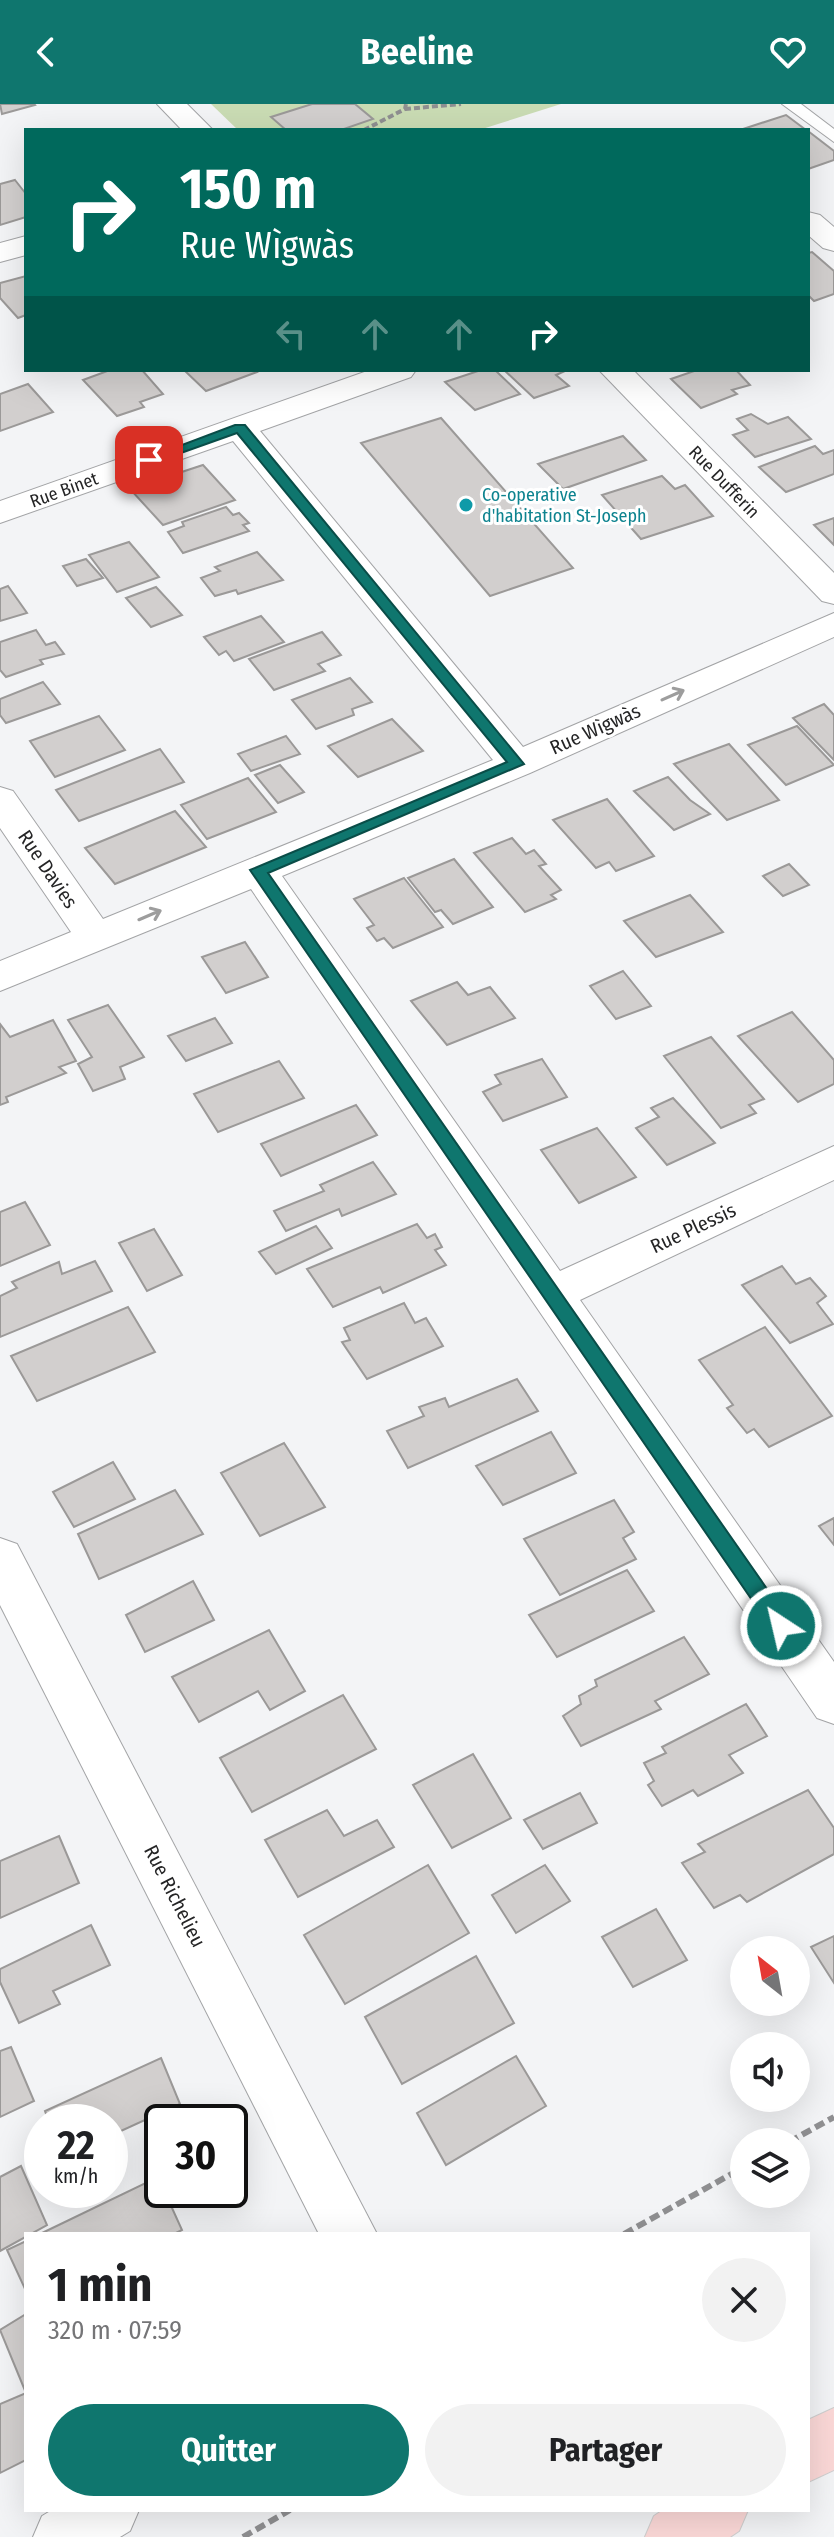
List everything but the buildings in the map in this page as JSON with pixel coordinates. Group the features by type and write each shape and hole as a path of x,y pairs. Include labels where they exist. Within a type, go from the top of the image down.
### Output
{"main road":[{"path":"810,2452 834,2437"},
{"path":"675,2537 715,2512"}],"street":[{"path":"171,104 197,128"},
{"path":"817,218 834,242"},
{"path":"0,253 24,246"},
{"name":"Rue Binet","path":"0,513 394,372"},
{"name":"Rue Dufferin","path":"617,372 834,593"},
{"path":"240,428 517,764"},
{"name":"Rue Wìgwàs","path":"0,977 517,764 834,624"},
{"name":"Rue Davies","path":"0,800 95,938"},
{"path":"258,870 834,1702"},
{"name":"Rue Plessis","path":"552,1294 834,1162"},
{"name":"Rue Richelieu","path":"0,1558 348,2232"}],"lane":[{"path":"790,104 834,137"}],"path":[{"path":"368,128 405,107 459,104"},
{"path":"810,2130 834,2117"},
{"path":"628,2232 730,2175"},
{"path":"243,2537 287,2512"}],"green space":[{"path":"211,104 561,104 485,128 236,128"}],"place":[{"name":"Co-operative d'habitation St-Joseph","path":"466,505"}],"route":[{"path":"149,460 240,428 517,764 258,870 781,1626"}]}
